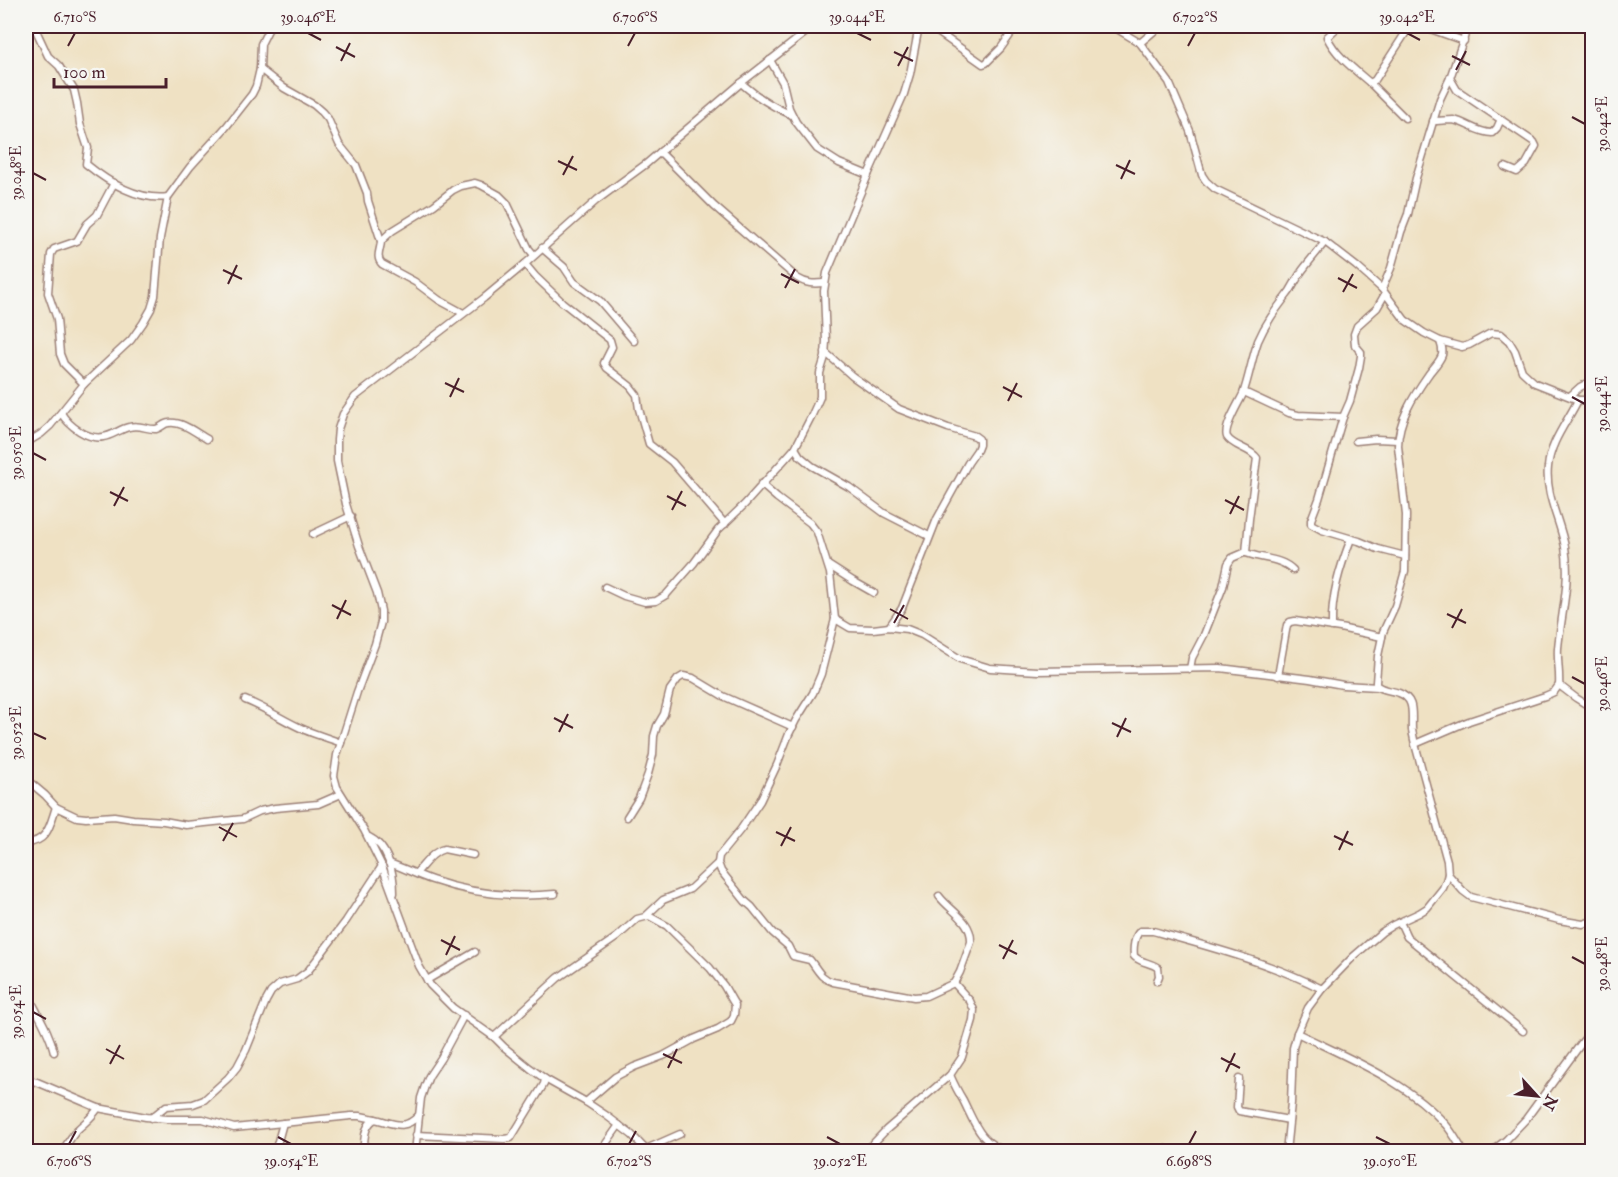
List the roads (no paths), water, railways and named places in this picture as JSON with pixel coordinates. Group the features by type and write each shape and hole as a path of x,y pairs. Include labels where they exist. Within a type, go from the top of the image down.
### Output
{"street":[{"path":"34,26 48,56 59,66 74,90 80,124 87,144 86,164 127,190 140,195 168,197"},
{"path":"26,443 51,426 84,384 135,336 154,303 160,238 168,197 190,167 252,94 260,69 261,44 270,26"},
{"path":"680,1134 647,1150 619,1125 586,1102 545,1079 494,1037 453,1008 430,986 419,966 394,896 386,864 337,788 334,776 340,743 381,622 377,593 346,504 337,461 338,429 347,407 355,397 525,264 597,200 660,152 741,83 814,26"},
{"path":"605,587 645,602 661,598 673,588 694,563 718,530 795,448 820,397 820,373 826,341 824,283 833,256 904,94 919,26"},
{"path":"929,26 983,64 1001,48 1013,31 1023,26"},
{"path":"1112,26 1140,43 1169,82 1190,131 1202,175 1215,189 1325,242 1356,266 1383,292 1405,320 1440,342 1462,347 1491,333 1501,334 1509,341 1527,377 1541,386 1578,400 1593,400"},
{"path":"1140,43 1160,26"},
{"path":"1339,26 1327,36 1331,45 1345,62 1405,118"},
{"path":"1370,83 1375,80 1410,26"},
{"path":"1422,26 1464,41"},
{"path":"1405,555 1378,549 1322,530 1311,524 1311,520 1350,401 1361,356 1361,352 1354,345 1355,329 1377,308 1383,292 1408,214 1416,178 1440,99 1450,78 1468,26"},
{"path":"1585,26 1593,32"},
{"path":"770,60 783,83 789,108 796,122 817,149 846,166 868,175"},
{"path":"260,69 284,88 314,105 328,118 339,144 356,165 367,193 381,240 378,261 463,313"},
{"path":"1450,78 1457,90 1534,142 1536,147 1526,164 1517,172 1505,167"},
{"path":"741,83 766,103 793,115"},
{"path":"1433,121 1455,120 1469,127 1492,133 1501,119"},
{"path":"660,152 714,206 797,278 813,284 824,283"},
{"path":"84,384 64,364 60,354 57,319 48,293 51,254 54,249 76,242 87,224 97,214 114,183"},
{"path":"381,240 453,190 475,183 481,184 507,202 534,255"},
{"path":"1246,552 1257,458 1252,452 1232,441 1226,433 1244,392 1258,342 1267,323 1276,307 1325,242"},
{"path":"543,248 564,267 574,282 600,301 634,341"},
{"path":"525,264 562,302 610,340 612,347 604,363 630,386 638,397 647,441 672,462 725,524"},
{"path":"1378,687 1376,682 1378,656 1382,637 1404,577 1406,515 1398,440 1409,407 1441,357 1443,349 1440,342"},
{"path":"825,352 852,376 899,409 940,426 975,436 979,440 977,450 937,519 902,608 889,627"},
{"path":"1570,396 1580,387 1593,381"},
{"path":"1244,392 1289,413 1343,417"},
{"path":"1415,744 1469,721 1545,696 1554,692 1559,685 1558,651 1567,569 1565,547 1550,498 1547,467 1554,445 1578,400"},
{"path":"62,413 74,427 98,438 106,437 129,426 156,429 169,423 185,427 207,439"},
{"path":"1356,441 1398,440"},
{"path":"795,448 804,460 884,513 929,536"},
{"path":"761,484 810,523 817,532 828,565 835,619 821,674 813,693 793,727 760,801 719,856 718,863 721,871 772,932 788,946 793,956 810,960 819,974 829,981 919,997 954,983 964,963 971,937 964,921 939,896"},
{"path":"313,534 351,516"},
{"path":"1332,627 1336,581 1351,539"},
{"path":"1246,552 1260,558 1280,561 1293,570"},
{"path":"1190,669 1192,658 1204,636 1223,587 1228,564 1232,558 1246,552"},
{"path":"828,565 874,593"},
{"path":"835,619 850,628 907,629 960,659 990,668 1038,671 1220,668 1328,681 1343,685 1378,687 1402,694 1408,699 1412,708 1412,730 1415,744 1447,861 1448,874 1443,888 1426,908 1382,932 1322,988 1308,1008 1297,1033 1292,1061 1290,1120 1286,1152"},
{"path":"1278,676 1287,625 1290,622 1332,627 1382,637"},
{"path":"627,818 639,798 648,774 653,755 654,736 664,714 670,690 683,676 693,678 723,696 793,727"},
{"path":"1559,685 1576,698 1591,705"},
{"path":"245,700 303,729 340,743"},
{"path":"26,779 56,807 82,818 114,816 186,825 243,819 260,811 274,808 318,804 341,794"},
{"path":"26,843 43,838 56,807"},
{"path":"416,873 437,851 444,849 473,855"},
{"path":"494,1037 558,978 617,937 637,919 646,916 666,899 690,889 718,863"},
{"path":"386,864 473,892 499,895 555,894"},
{"path":"152,1118 166,1106 193,1104 204,1100 228,1078 237,1067 271,992 280,984 297,979 308,971 386,864"},
{"path":"1448,874 1471,897 1559,920 1583,924 1593,920"},
{"path":"586,1102 615,1077 718,1029 731,1021 734,1015 735,1005 710,968 667,926 655,918 646,916"},
{"path":"1400,922 1407,937 1523,1031"},
{"path":"1157,981 1158,968 1134,956 1135,939 1140,931 1153,931 1251,959 1322,988"},
{"path":"427,980 475,952"},
{"path":"865,1152 886,1130 950,1075 964,1052 974,1015 973,1005 954,983"},
{"path":"26,990 46,1028 54,1052"},
{"path":"415,1152 421,1098 429,1076 464,1015"},
{"path":"1297,1033 1381,1075 1404,1090 1442,1121 1454,1134 1464,1152"},
{"path":"1491,1152 1526,1119 1583,1041 1587,1036 1593,1034"},
{"path":"950,1075 971,1121 981,1135 998,1149 1009,1152"},
{"path":"416,1135 511,1138 545,1079"},
{"path":"1239,1079 1237,1107 1239,1111 1290,1120"},
{"path":"26,1082 37,1082 98,1108 152,1118 203,1119 234,1128 351,1116 375,1119 400,1126 408,1124 419,1115"},
{"path":"62,1152 68,1141 98,1108"},
{"path":"363,1152 366,1131 370,1122 375,1119"},
{"path":"275,1152 283,1123"},
{"path":"600,1152 619,1125"}]}
